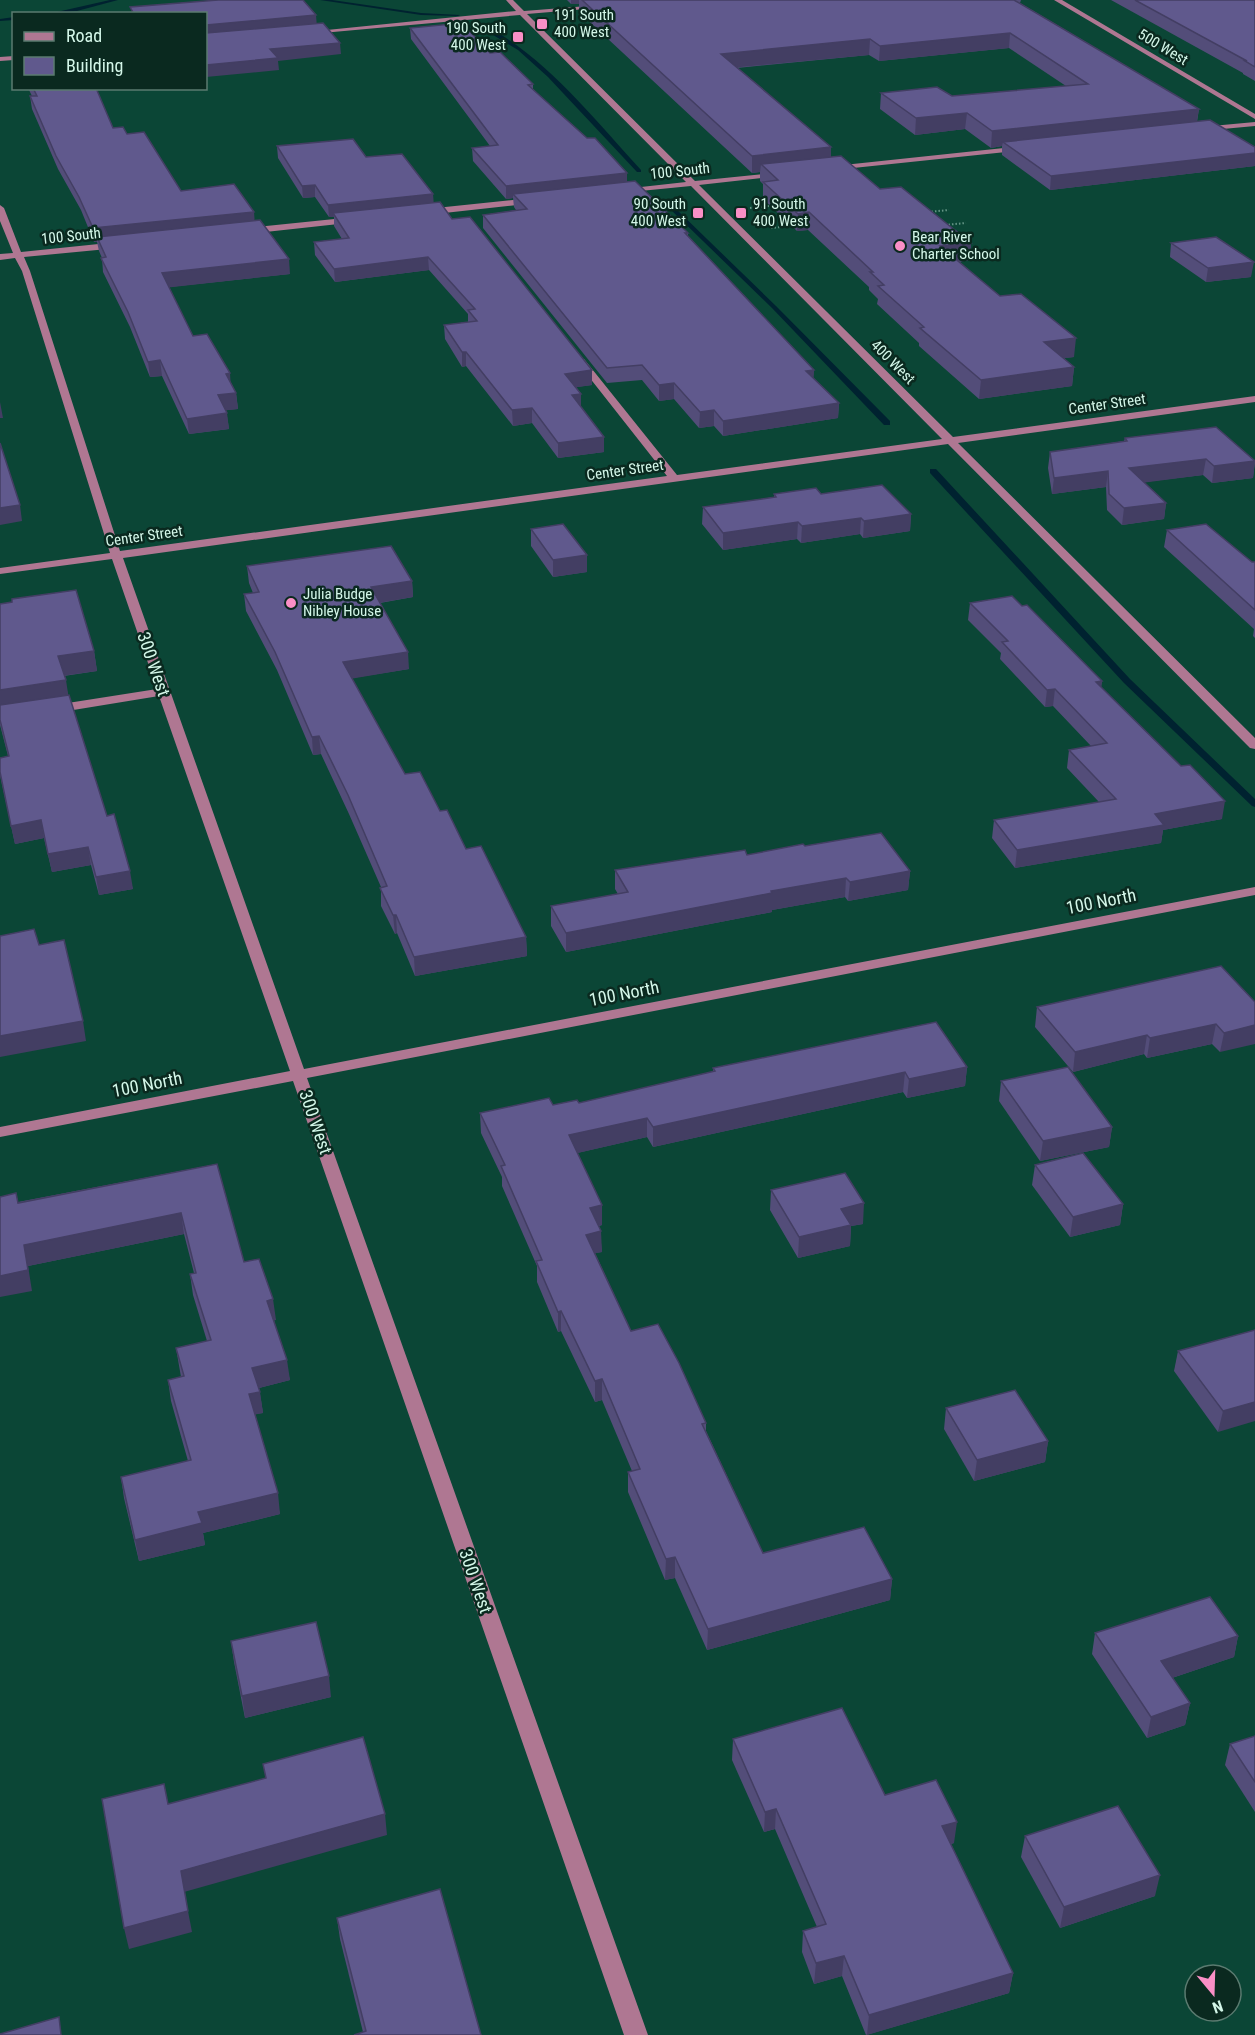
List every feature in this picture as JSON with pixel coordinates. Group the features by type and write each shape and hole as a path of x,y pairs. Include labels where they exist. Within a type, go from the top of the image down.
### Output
{"street":[{"name":"400 West","path":"509,0 1255,745"},
{"name":"500 West","path":"1057,0 1255,117"},
{"path":"298,33 612,5"},
{"path":"1189,131 1255,124"},
{"path":"821,170 1036,147"},
{"name":"100 South","path":"612,192 788,173"},
{"path":"414,213 542,200"},
{"name":"300 West","path":"0,208 11,241 20,255 116,555 636,2035"},
{"path":"460,208 471,222"},
{"path":"240,232 367,218"},
{"name":"100 South","path":"0,257 124,244"},
{"path":"571,349 674,478"},
{"name":"Center Street","path":"0,571 1255,399"},
{"path":"45,710 164,692"},
{"name":"100 North","path":"0,1132 1255,891"}],"path":[{"path":"746,208 770,206"},
{"path":"927,212 949,210"},
{"path":"944,225 966,223"},
{"path":"765,229 791,225"}],"building":[{"path":"218,0 303,0 316,15 207,25 207,12 133,12 130,7"},
{"path":"582,0 1014,0 1199,109 992,131 967,113 916,118 881,93 937,87 952,96 1088,84 1010,33 880,46 870,39 721,54 831,147 752,156"},
{"path":"1135,0 1255,0 1255,67 1245,61 1247,61"},
{"path":"323,23 340,43 270,49 278,58 207,65 207,33"},
{"path":"462,23 490,53 500,52 533,84 528,85 587,138 595,138 627,173 506,186 472,148 498,145 410,28"},
{"path":"34,90 97,90 113,128 123,127 127,134 144,132 181,191 234,184 254,212 93,228 56,156 30,96 37,96"},
{"path":"1210,120 1255,147 1255,153 1051,176 1003,142"},
{"path":"353,139 366,157 402,154 433,194 328,205 315,185 302,186 277,146"},
{"path":"841,156 880,189 901,187 971,243 940,246 1000,296 1021,294 1076,338 1044,342 1074,367 981,380 920,328 924,327 878,286 884,285 870,272 873,272 809,212 798,214 763,182 778,180 761,164"},
{"path":"635,181 688,233 685,233 814,370 806,371 839,403 723,421 714,410 700,412 674,383 659,385 642,365 607,368 483,215 527,209 513,194"},
{"path":"440,202 452,219 470,217 592,370 565,374 581,394 572,395 604,437 558,443 532,408 512,410 466,352 462,352 444,325 477,321 468,310 475,309 428,257 334,269 314,242 349,238 333,213"},
{"path":"260,220 289,259 162,273 193,336 207,334 230,373 226,374 236,393 218,395 227,413 187,419 160,360 148,362 128,312 101,258 106,257 97,237"},
{"path":"1216,237 1254,262 1208,268 1171,243"},
{"path":"1216,427 1255,461 1214,466 1206,459 1129,468 1166,503 1124,508 1109,494 1108,471 1054,478 1050,452 1127,441 1125,438"},
{"path":"0,443 20,505 0,508"},
{"path":"882,485 911,514 864,521 861,518 802,526 798,522 723,533 703,507 776,497 774,494 816,488 821,494"},
{"path":"563,524 587,555 553,560 531,529"},
{"path":"1206,524 1252,562 1255,562 1255,610 1167,530"},
{"path":"391,546 412,581 371,587 408,652 343,662 405,774 420,772 440,811 447,810 466,849 481,846 526,937 414,957 396,915 393,915 380,888 387,886 348,795 319,736 312,737 275,652 244,594 259,592 247,566"},
{"path":"76,590 94,651 58,656 66,680 0,690 0,604 12,602 12,599"},
{"path":"1012,596 1022,606 1027,605 1102,681 1096,682 1181,766 1190,765 1225,801 1155,814 1164,825 1017,850 994,820 1116,799 1069,750 1107,743 1055,689 1047,690 1002,642 1008,641 970,603"},
{"path":"69,695 107,816 114,814 130,871 96,877 88,847 48,854 41,820 11,826 0,772 0,758 9,756 0,720 0,705"},
{"path":"881,833 910,871 850,882 846,878 771,891 772,893 566,933 551,906 628,892 615,870 745,850 747,855"},
{"path":"34,929 39,945 64,940 83,1021 0,1036 0,936"},
{"path":"1221,966 1255,1002 1255,1025 1224,1033 1216,1024 1150,1038 1147,1035 1075,1052 1037,1007"},
{"path":"936,1022 967,1067 909,1079 905,1072 653,1127 647,1118 569,1135 602,1205 590,1208 601,1231 586,1235 631,1331 658,1324 679,1363 706,1423 702,1424 763,1553 864,1527 892,1579 708,1629 675,1557 666,1559 628,1472 640,1469 602,1379 595,1381 561,1311 558,1312 536,1261 542,1260 501,1166 505,1165 480,1113 549,1098 553,1105 577,1100 579,1103 715,1071 713,1068"},
{"path":"1068,1067 1112,1127 1043,1141 1001,1081"},
{"path":"1083,1153 1123,1204 1073,1217 1035,1165"},
{"path":"217,1164 244,1262 259,1259 273,1299 267,1301 287,1360 252,1368 260,1392 249,1394 278,1493 198,1512 202,1523 135,1540 121,1477 191,1460 168,1380 184,1376 176,1348 211,1340 190,1274 196,1273 181,1213 24,1245 28,1270 0,1276 0,1197 16,1193 18,1203"},
{"path":"845,1173 864,1203 841,1209 851,1225 799,1237 771,1190"},
{"path":"1255,1330 1255,1402 1223,1411 1178,1351"},
{"path":"1015,1390 1048,1441 977,1460 946,1408"},
{"path":"1210,1597 1238,1636 1161,1661 1190,1703 1151,1717 1095,1633"},
{"path":"316,1622 329,1676 242,1696 231,1641"},
{"path":"842,1708 885,1795 936,1780 957,1822 942,1826 1013,1973 869,2015 844,1956 816,1963 803,1931 826,1924 776,1809 765,1812 733,1739"},
{"path":"1255,1736 1255,1782 1230,1744"},
{"path":"363,1737 385,1814 181,1871 188,1911 124,1928 102,1799 164,1784 168,1804 266,1778 263,1764"},
{"path":"1118,1806 1160,1875 1064,1907 1025,1836"},
{"path":"440,1889 481,2035 354,2035 366,2031 337,1918"},
{"path":"59,2017 61,2035 0,2035 0,2034"}],"waterway":[{"path":"64,12 116,0"},
{"path":"322,0 421,14 458,15"},
{"path":"0,20 12,18"},
{"path":"477,23 520,49 550,76 639,171"},
{"path":"671,207 774,307 887,423"},
{"path":"933,471 1127,681 1255,804"}],"place":[{"name":"191 South 400 West","path":"542,24"},
{"name":"190 South 400 West","path":"518,37"},
{"name":"90 South 400 West","path":"698,213"},
{"name":"91 South 400 West","path":"741,213"},
{"name":"Bear River Charter School","path":"900,246"},
{"name":"Julia Budge Nibley House","path":"291,603"}]}
